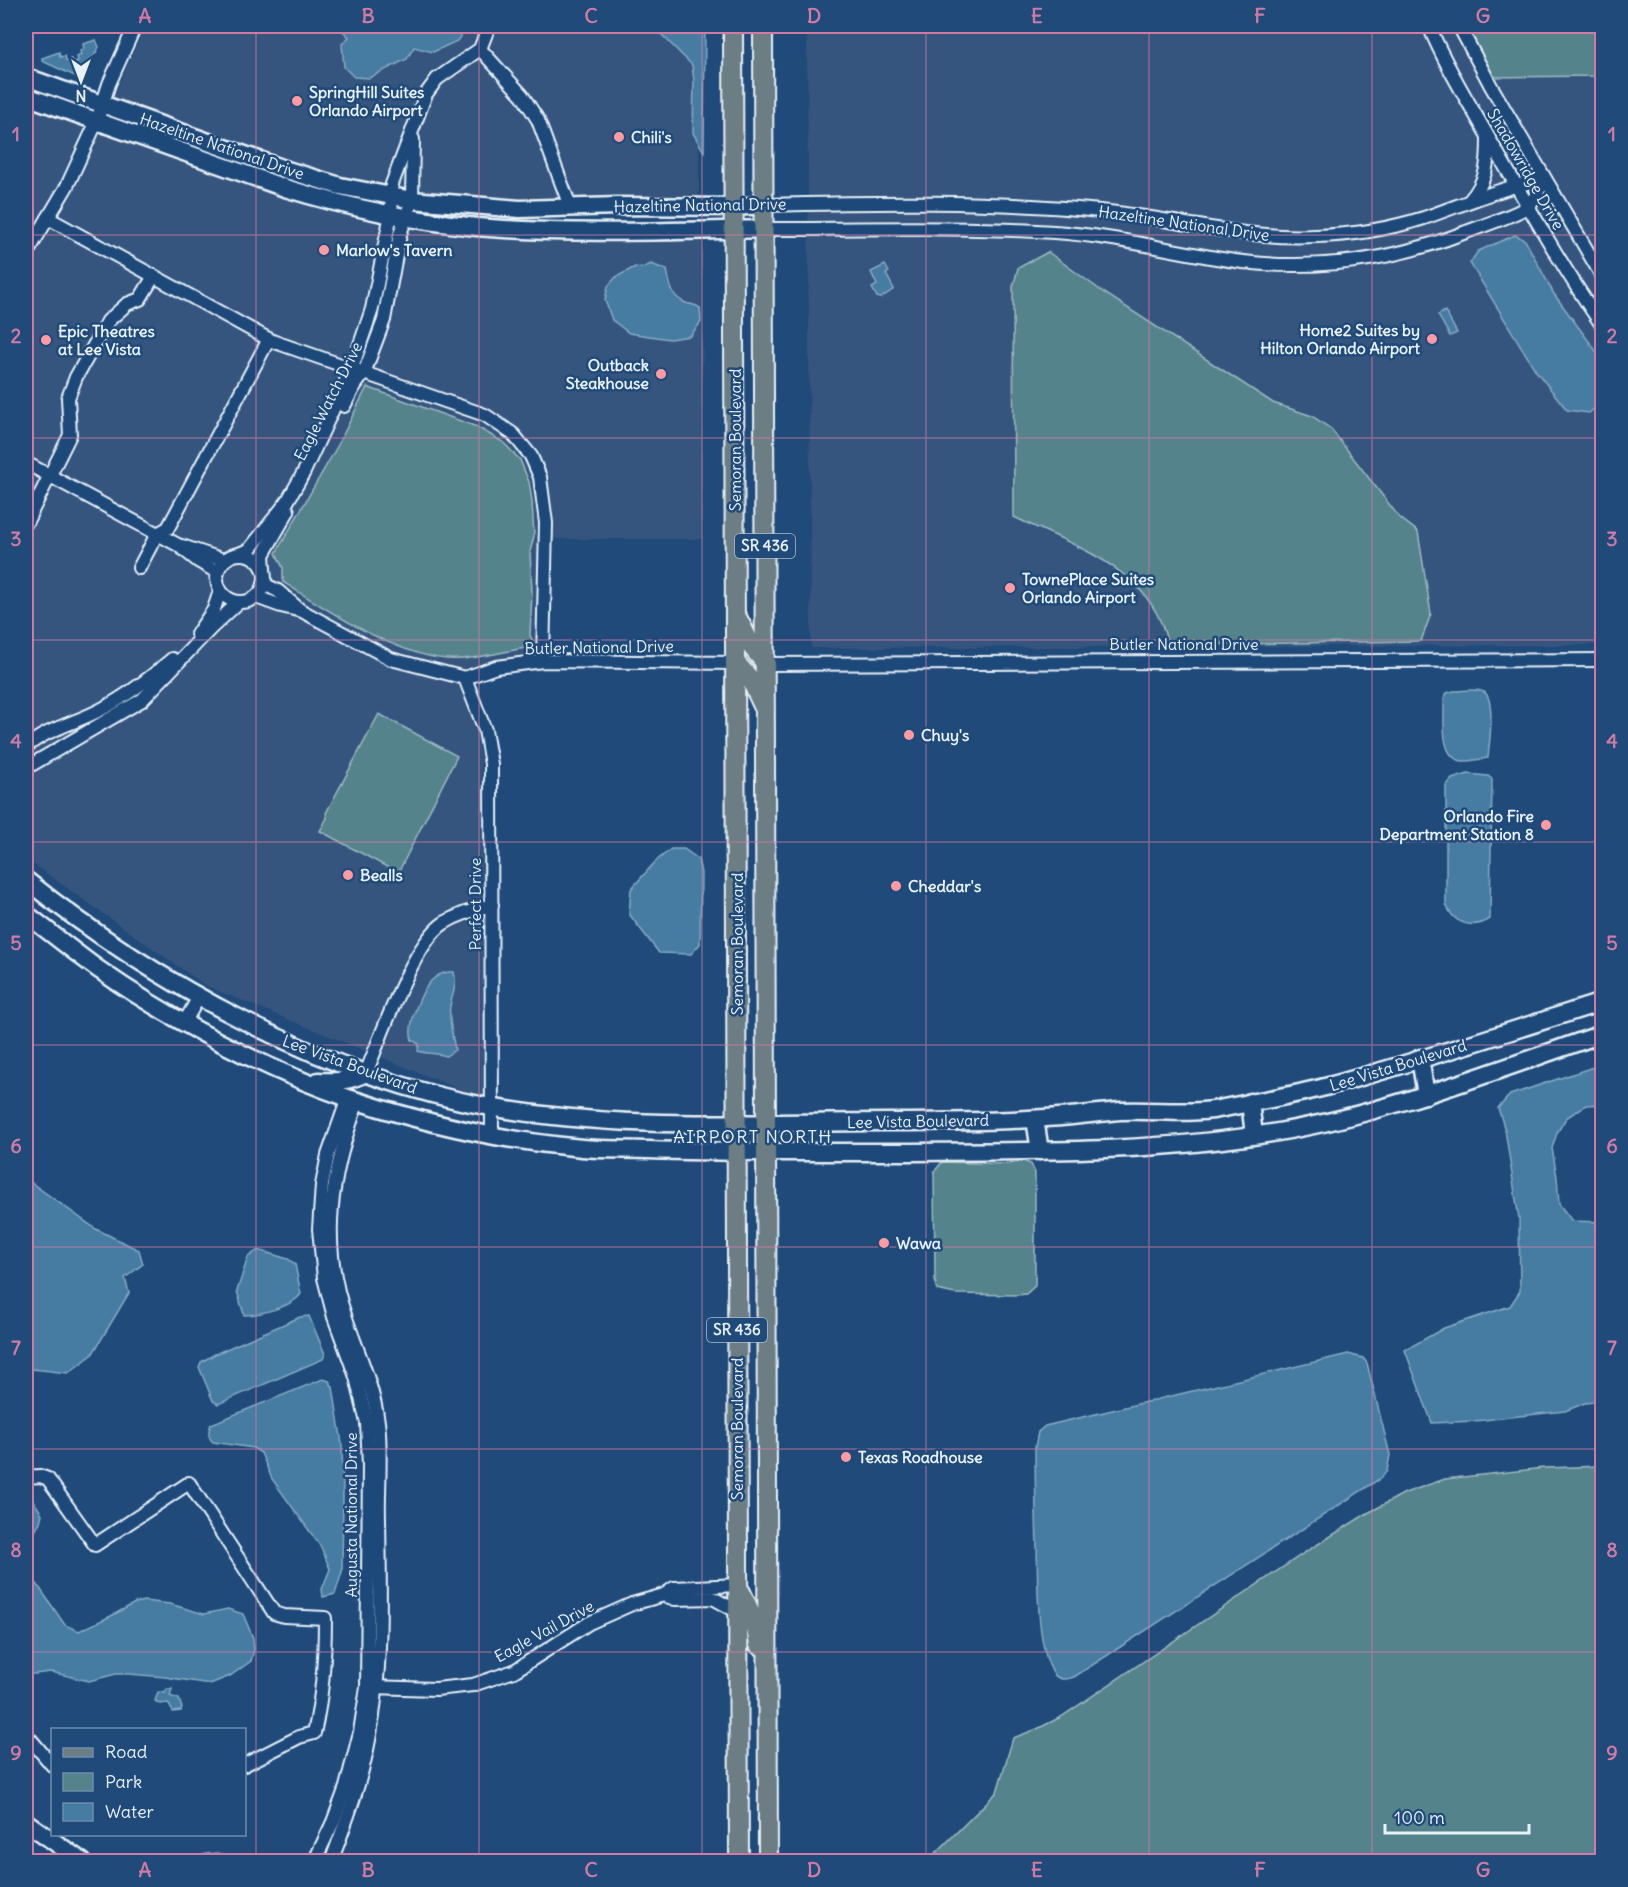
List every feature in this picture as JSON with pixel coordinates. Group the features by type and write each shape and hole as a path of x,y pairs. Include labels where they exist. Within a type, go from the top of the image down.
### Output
{"main road":[{"name":"Semoran Boulevard","path":"733,26 739,1862"},
{"name":"Semoran Boulevard","path":"763,26 768,1862"},
{"path":"736,615 752,647 766,664"},
{"path":"736,663 751,680 766,713"},
{"path":"737,1535 744,1564 752,1581 767,1598"},
{"path":"738,1585 755,1622 767,1695"}],"street":[{"path":"26,255 67,186 98,121 135,26"},
{"path":"489,26 480,49 522,95 538,120 571,209"},
{"name":"Shadowridge Drive","path":"1430,26 1452,74 1515,184 1573,283 1602,325"},
{"name":"Shadowridge Drive","path":"1459,26 1544,179 1602,276"},
{"name":"Eagle Watch Drive","path":"264,584 263,555 311,471 354,387 364,373 384,320 400,234 399,216 392,196 392,184 426,94 437,79 480,49"},
{"name":"Hazeltine National Drive","path":"26,77 238,154 340,186 412,200 520,209 976,203 1073,208 1161,218 1255,235 1301,237 1349,234 1385,228 1421,218 1515,184 1544,179"},
{"name":"Hazeltine National Drive","path":"26,96 317,198 399,216 477,227 532,230 988,229 1039,231 1106,238 1241,261 1301,265 1349,262 1409,251 1452,237 1528,206"},
{"name":"Eagle Watch Drive","path":"224,560 229,556 249,550 287,502 307,466 352,368 399,216 412,200 413,132"},
{"path":"1469,200 1482,185 1486,173 1488,135"},
{"path":"1528,206 1544,179"},
{"path":"48,218 269,339 485,415 513,434 531,456 540,477 545,510 543,661"},
{"path":"26,523 70,435 68,399 76,377 108,321 127,304 140,298 154,276"},
{"path":"139,568 158,534 167,529 269,339"},
{"path":"26,463 178,545 217,572"},
{"path":"178,545 224,560 217,572 217,585 225,596 245,602 256,597 264,584 278,591 302,611 391,659 465,678"},
{"path":"241,553 255,558 264,569"},
{"path":"26,747 38,737 98,711 137,688 195,637 214,609 220,591"},
{"path":"256,597 302,611"},
{"path":"26,768 142,700 239,602"},
{"name":"Butler National Drive","path":"766,664 1602,660"},
{"name":"Butler National Drive","path":"465,678 495,667 543,661 736,663"},
{"name":"Perfect Drive","path":"465,678 485,730 491,764 492,1134"},
{"name":"Lee Vista Boulevard","path":"26,880 74,918 199,997 314,1054 393,1083 492,1108 597,1120 737,1123 941,1122 1035,1119 1123,1111 1212,1110 1322,1088 1602,1002"},
{"path":"305,1080 336,1083 366,1073 424,943 443,924 473,910 492,905"},
{"name":"Lee Vista Boulevard","path":"26,914 100,970 184,1023 258,1061 353,1099 433,1122 583,1148 737,1152 1041,1151 1193,1143 1278,1132 1348,1116 1426,1095 1602,1034"},
{"path":"184,1023 199,997"},
{"path":"1420,1058 1426,1095"},
{"path":"353,1099 367,1087 393,1083"},
{"name":"Augusta National Drive","path":"331,1862 354,1798 369,1741 372,1687 367,1423 356,1377 334,1317 324,1278 319,1229 322,1185 328,1155 353,1099"},
{"path":"1250,1102 1254,1135"},
{"path":"1035,1119 1041,1151"},
{"path":"26,1477 40,1476 48,1479 96,1545 189,1483 274,1613 284,1616 326,1618 321,1704 314,1733 299,1737 246,1764"},
{"name":"Eagle Vail Drive","path":"372,1687 436,1689 473,1684 514,1671 589,1623 632,1604 664,1595 674,1588 738,1585"},
{"name":"Eagle Vail Drive","path":"664,1595 675,1599 713,1598 738,1612"},
{"name":"Augusta National Drive","path":"314,1862 346,1787 372,1687"},
{"path":"26,1734 51,1764"},
{"path":"26,1822 83,1862"}],"shaded area":[{"path":"145,26 698,26 699,199 510,199 401,193 249,153 111,102"},
{"path":"807,26 1602,26 1602,645 811,648"},
{"path":"26,102 397,219 703,231 702,539 542,539 540,656 471,666 484,796 486,1100 206,986 26,859"}],"green space":[{"path":"1466,26 1602,26 1602,76 1491,77"},
{"path":"1048,252 1103,292 1273,403 1312,416 1331,429 1399,517 1418,532 1431,614 1421,641 1175,645 1167,642 1159,617 1145,596 1128,578 1085,550 1014,517 1013,287 1018,268"},
{"path":"367,387 477,427 503,442 520,460 529,482 534,536 530,552 532,592 530,635 534,644 530,647 462,659 441,658 418,653 369,633 283,582 283,568 276,553 338,445"},
{"path":"379,714 457,756 398,873 320,831 327,818 326,813"},
{"path":"1023,1161 1031,1164 1035,1173 1035,1286 1026,1294 1017,1295 955,1294 937,1290 934,1172 942,1162 1009,1164"},
{"path":"1602,1466 1602,1861 928,1861 997,1792 1013,1738 1061,1717 1304,1553 1366,1514 1405,1493 1445,1479 1544,1468"}],"water":[{"path":"343,26 468,26 457,41 433,52 414,47 407,59 369,78 354,77 344,67 342,44 349,37 343,31"},
{"path":"653,26 705,26 704,152 693,133 692,65"},
{"path":"96,40 99,47 84,75 79,78 42,61 42,58 59,52 60,57 65,56 66,60 71,59 72,63 78,61 80,51 84,49 83,44"},
{"path":"1515,235 1525,240 1554,294 1602,359 1602,402 1589,413 1567,410 1536,371 1470,263 1478,251"},
{"path":"651,264 667,270 672,289 677,297 700,308 701,322 690,336 670,339 629,333 612,320 605,300 608,286 616,277 635,267 642,268"},
{"path":"885,265 889,272 886,274 894,289 881,298 877,297 872,288 877,285 871,272"},
{"path":"1445,311 1457,333 1450,336 1438,315"},
{"path":"1477,690 1488,696 1491,723 1488,758 1463,761 1450,753 1445,736 1444,698 1447,693"},
{"path":"1468,774 1488,776 1492,779 1490,919 1477,924 1458,920 1446,904 1446,786 1452,779"},
{"path":"671,849 684,849 698,859 701,873 700,944 691,954 659,953 629,914 631,889 656,861"},
{"path":"448,972 454,972 455,977 450,1006 450,1023 455,1050 446,1056 418,1051 419,1044 412,1040 411,1034 416,1009 431,981"},
{"path":"1602,1064 1602,1104 1586,1105 1566,1118 1557,1133 1552,1148 1559,1204 1572,1221 1602,1222 1602,1401 1585,1403 1565,1411 1475,1421 1432,1423 1405,1350 1444,1328 1510,1306 1520,1291 1519,1219 1505,1130 1498,1108 1510,1095"},
{"path":"26,1179 96,1229 139,1250 143,1264 125,1278 129,1293 92,1355 68,1373 26,1370"},
{"path":"258,1250 288,1259 295,1264 301,1294 297,1299 283,1306 258,1314 244,1315 237,1291 248,1257"},
{"path":"309,1316 325,1354 323,1359 218,1404 213,1401 199,1367 201,1362 300,1317"},
{"path":"1348,1354 1363,1358 1367,1363 1390,1455 1387,1471 1381,1478 1074,1677 1062,1679 1055,1676 1047,1661 1043,1646 1039,1613 1035,1460 1038,1432 1045,1426"},
{"path":"323,1379 329,1381 333,1387 342,1444 343,1496 342,1572 335,1594 323,1597 322,1589 330,1569 321,1547 272,1479 261,1453 253,1448 213,1442 209,1429 211,1424"},
{"path":"26,1490 29,1490 42,1514 26,1548"},
{"path":"26,1568 65,1625 79,1631 135,1603 144,1601 170,1604 204,1614 228,1609 243,1614 253,1638 254,1650 251,1661 230,1676 210,1684 129,1674 116,1674 89,1681 51,1672 26,1675"},
{"path":"167,1689 172,1689 170,1696 179,1699 181,1711 173,1712 168,1703 160,1704 155,1701 158,1692 165,1693"},
{"path":"217,1853 243,1861 190,1861 206,1854"}],"place":[{"name":"SpringHill Suites Orlando Airport","path":"297,101"},
{"name":"Chili's","path":"619,137"},
{"name":"Marlow's Tavern","path":"324,250"},
{"name":"Home2 Suites by Hilton Orlando Airport","path":"1432,339"},
{"name":"Epic Theatres at Lee Vista","path":"46,340"},
{"name":"Outback Steakhouse","path":"661,374"},
{"name":"TownePlace Suites Orlando Airport","path":"1010,588"},
{"name":"Chuy's","path":"909,735"},
{"name":"Orlando Fire Department Station 8","path":"1546,825"},
{"name":"Bealls","path":"348,875"},
{"name":"Cheddar's","path":"896,886"},
{"name":"Wawa","path":"884,1243"},
{"name":"Texas Roadhouse","path":"846,1457"}],"district":[{"name":"AIRPORT NORTH","path":"753,1137"}]}
